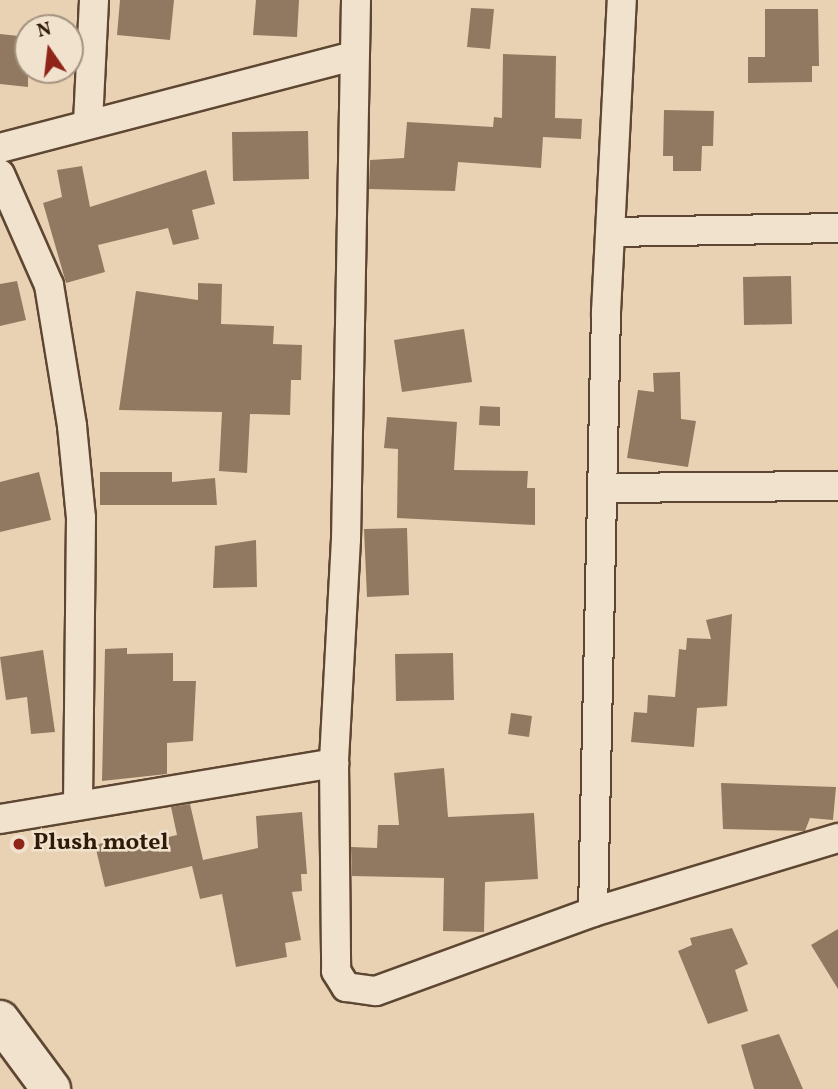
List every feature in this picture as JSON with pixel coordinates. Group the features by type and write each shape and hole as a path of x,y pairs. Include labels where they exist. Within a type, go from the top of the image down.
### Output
{"street":[{"path":"88,123 94,0"},
{"path":"356,0 346,539 334,763 331,950 346,987 376,991 432,976 593,912 838,838"},
{"path":"593,912 594,704 622,0"},
{"path":"0,148 354,56"},
{"path":"0,174 49,285 72,426 81,518 78,805"},
{"path":"611,232 838,228"},
{"path":"604,488 838,486"},
{"path":"0,819 334,763"},
{"path":"0,1020 51,1089"}],"building":[{"path":"120,0 174,0 170,40 117,35"},
{"path":"256,0 299,0 297,37 253,35"},
{"path":"471,8 494,9 490,49 467,47"},
{"path":"765,9 818,9 819,66 812,66 812,82 748,83 748,57 765,57"},
{"path":"0,34 14,36 14,84 28,84 28,87 0,84"},
{"path":"503,54 556,56 555,118 582,119 581,139 543,137 541,168 458,162 455,191 369,189 370,160 404,158 407,122 493,127 494,117 502,118"},
{"path":"664,110 714,111 713,146 702,146 701,171 673,171 673,156 663,156"},
{"path":"308,131 309,179 233,181 232,132"},
{"path":"82,166 90,207 206,170 215,204 192,210 199,239 173,245 168,228 98,245 105,272 66,283 43,203 62,197 57,170"},
{"path":"791,276 792,324 744,325 743,277"},
{"path":"17,281 26,320 0,326 0,284"},
{"path":"198,283 222,284 221,324 274,326 273,344 302,345 301,380 291,380 290,415 250,414 247,473 219,471 222,412 119,410 136,291 198,300"},
{"path":"464,329 472,382 402,392 394,340"},
{"path":"680,372 681,419 696,421 688,467 627,458 638,390 654,392 653,373"},
{"path":"480,406 500,407 500,426 479,425"},
{"path":"387,417 457,422 454,470 528,471 527,488 535,488 535,525 397,518 398,449 384,448"},
{"path":"39,472 51,520 0,532 0,482"},
{"path":"100,472 172,472 172,482 215,478 217,505 100,505"},
{"path":"407,528 409,595 367,597 364,529"},
{"path":"256,540 257,587 213,588 215,546"},
{"path":"732,614 727,706 697,708 694,747 631,742 634,712 647,713 648,695 675,697 679,649 686,650 687,638 711,639 706,620"},
{"path":"127,648 127,654 173,653 173,681 196,681 193,741 167,743 167,774 102,781 105,649"},
{"path":"43,650 55,732 31,734 27,697 6,700 0,657"},
{"path":"453,653 454,700 396,701 395,654"},
{"path":"511,713 532,716 529,737 508,734"},
{"path":"444,768 448,817 534,813 538,879 485,882 484,932 443,931 444,878 352,876 351,847 377,848 378,825 399,825 394,773"},
{"path":"721,783 836,787 833,820 810,818 805,831 723,829"},
{"path":"190,804 203,860 258,848 256,816 302,812 307,874 301,874 302,891 292,892 301,940 285,943 287,957 236,967 222,894 200,899 192,866 105,887 95,845 129,837 131,846 177,835 171,807"},
{"path":"732,928 748,964 735,970 748,1011 708,1024 678,951 692,945 690,938"},
{"path":"838,929 838,989 811,945"},
{"path":"779,1034 803,1089 754,1089 741,1045"}],"place":[{"name":"Plush motel","path":"19,844"}]}
